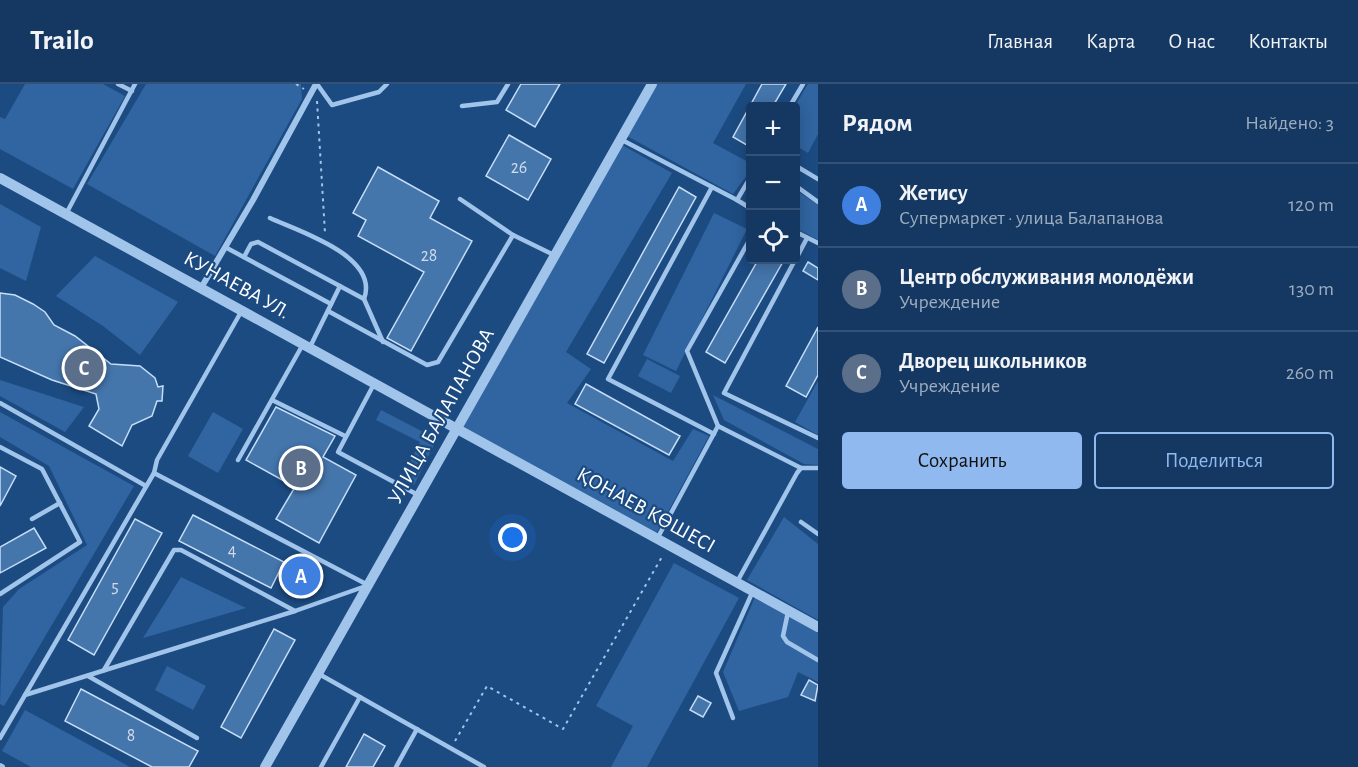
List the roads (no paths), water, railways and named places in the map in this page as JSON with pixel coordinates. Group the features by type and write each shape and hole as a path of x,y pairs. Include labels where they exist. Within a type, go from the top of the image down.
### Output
{"street":[{"path":"201,288 316,84"},
{"name":"УЛИЦА БАЛАПАНОВА","path":"265,767 455,428 652,84"},
{"name":"КУНАЕВА УЛ.","path":"0,178 455,428"},
{"name":"ҚОНАЕВ КӨШЕСІ","path":"455,428 818,627"}],"lane":[{"path":"118,84 132,91"},
{"path":"65,214 135,84"},
{"path":"316,84 332,105 379,92 387,84"},
{"path":"462,106 497,102 508,84"},
{"path":"792,102 803,84"},
{"path":"620,139 746,206"},
{"path":"800,169 818,179"},
{"path":"737,200 746,185"},
{"path":"712,187 608,379 714,434"},
{"path":"800,189 818,202"},
{"path":"460,199 513,235 554,255"},
{"path":"270,218 341,250 359,269 367,285 364,299 384,343"},
{"path":"800,234 818,243"},
{"path":"328,311 428,365 438,362 513,235"},
{"path":"800,250 807,238"},
{"path":"244,257 251,244 258,242 364,299"},
{"path":"746,246 687,351 718,426 801,468 818,468"},
{"path":"225,247 331,304"},
{"path":"792,264 724,393 818,438"},
{"path":"238,460 272,400 328,311 339,286"},
{"path":"0,738 154,473 157,460 242,310"},
{"path":"375,383 338,453 418,495"},
{"path":"272,400 345,436"},
{"path":"0,403 146,486"},
{"path":"657,539 718,426"},
{"path":"0,447 42,469 80,542 0,594"},
{"path":"737,582 801,468"},
{"path":"154,473 368,585"},
{"path":"32,519 60,503"},
{"path":"801,522 818,534"},
{"path":"103,671 174,550 182,550 295,611"},
{"path":"25,695 295,611 368,585"},
{"path":"733,718 716,673 753,591"},
{"path":"788,610 783,636 788,642 818,660"},
{"path":"318,674 484,767"},
{"path":"88,676 197,738"},
{"path":"321,767 360,697"},
{"path":"0,723 6,727"},
{"path":"396,767 417,729"}],"place":[{"name":"Дворец школьников","path":"84,368"},
{"name":"Центр обслуживания молодёжи","path":"301,468"},
{"name":"Жетису","path":"301,576"}]}
